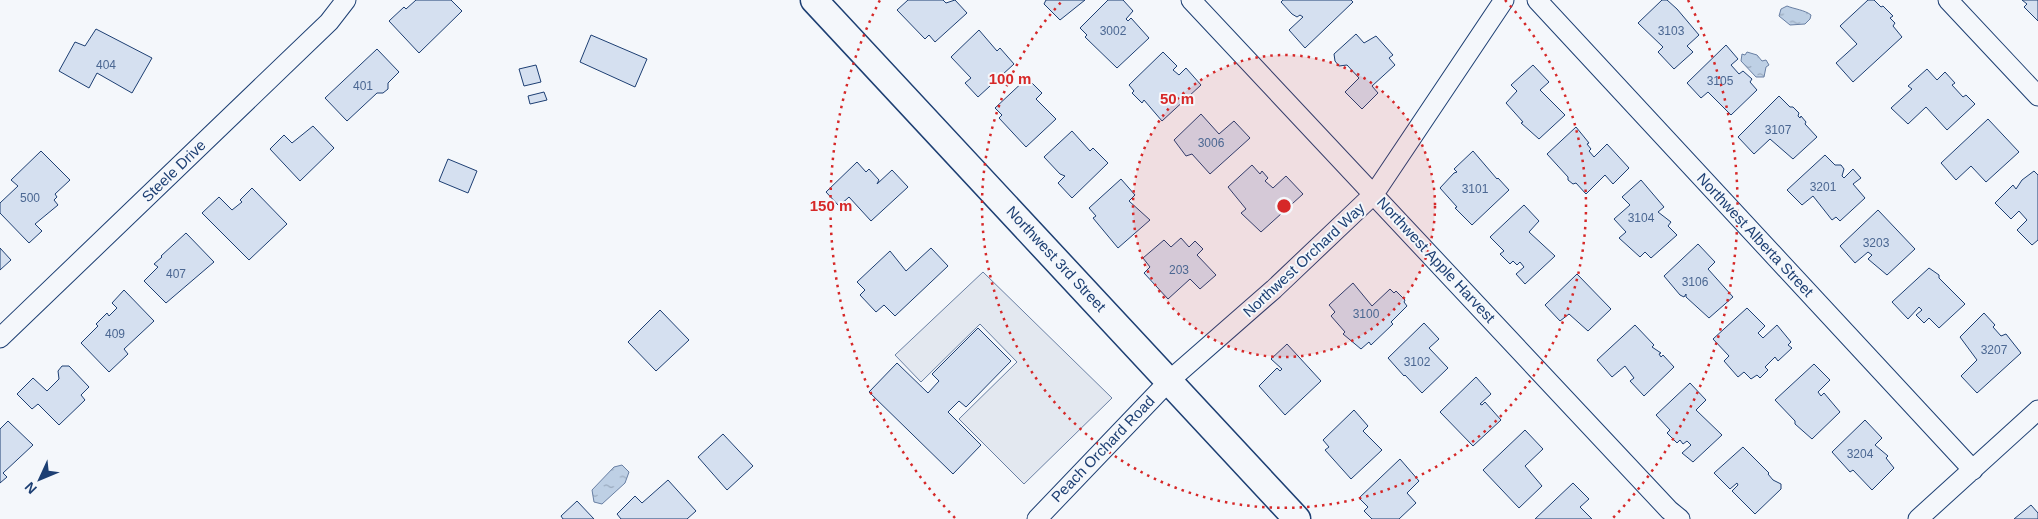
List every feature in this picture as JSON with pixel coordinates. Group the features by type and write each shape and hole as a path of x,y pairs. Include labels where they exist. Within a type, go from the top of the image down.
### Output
{"street":[{"name":"Steele Drive","path":"0,338 329,22 346,0"},
{"name":"Northwest 3rd Street","path":"814,0 1170,380 1297,519"},
{"name":"Northwest Apple Harvest","path":"1191,0 1662,503 1680,519"},
{"name":"Northwest Orchard Way","path":"1170,380 1274,289 1374,194 1504,0"},
{"name":"Northwest Alberta Street","path":"1537,0 1973,470"},
{"path":"1948,0 2038,96"},
{"name":"Peach Orchard Road","path":"1037,519 1170,380"},
{"path":"1918,519 2038,410"}],"shaded area":[{"path":"983,272 1112,398 1024,484 959,419 1017,362 980,324 921,382 895,355"}],"water":[{"path":"1787,6 1809,13 1811,15 1810,19 1805,24 1790,25 1779,16 1781,9"},
{"path":"1747,52 1757,55 1762,61 1766,60 1769,65 1766,67 1764,77 1756,77 1741,61 1742,54 1745,55"},
{"path":"622,465 629,472 625,483 602,504 594,502 592,490 614,467"}],"building":[{"path":"416,0 451,0 462,11 419,53 389,21 404,7 406,9"},
{"path":"908,0 943,0 946,3 955,0 967,13 935,42 929,35 925,39 897,10"},
{"path":"1046,0 1085,0 1060,20 1044,4"},
{"path":"1108,0 1123,0 1133,11 1126,19 1128,21 1131,18 1149,38 1117,68 1085,37 1087,35 1080,28"},
{"path":"1283,0 1351,0 1353,2 1305,48 1289,30 1303,17 1300,15 1297,17 1292,14 1281,2"},
{"path":"1662,0 1667,0 1677,9 1699,35 1687,46 1693,52 1674,69 1658,52 1663,47 1638,23"},
{"path":"1868,0 1874,0 1893,16 1890,18 1895,23 1893,26 1902,37 1853,82 1836,63 1857,44 1840,26"},
{"path":"2022,0 2038,0 2038,21 2024,7 2027,4"},
{"path":"96,29 152,58 132,93 97,73 89,88 59,71 75,42 85,46"},
{"path":"979,30 997,51 1000,48 1014,64 978,97 965,83 971,78 951,57"},
{"path":"1356,34 1364,43 1376,36 1393,55 1389,58 1395,65 1372,86 1378,93 1362,109 1345,92 1359,78 1347,65 1339,66 1335,61 1334,54"},
{"path":"591,35 647,59 635,87 580,62"},
{"path":"1726,45 1738,59 1731,65 1739,74 1743,71 1752,79 1750,82 1757,90 1731,115 1708,92 1701,98 1687,83"},
{"path":"377,49 399,72 388,83 388,89 383,93 377,93 347,121 325,98"},
{"path":"1163,52 1177,66 1173,70 1179,75 1186,68 1201,85 1162,121 1144,100 1142,103 1132,93 1134,91 1129,85"},
{"path":"536,65 541,82 524,86 519,69"},
{"path":"1533,65 1549,82 1540,90 1565,115 1539,139 1521,123 1523,122 1506,103 1517,91 1511,85"},
{"path":"1927,69 1937,80 1945,72 1955,83 1952,85 1963,97 1966,95 1975,104 1947,130 1926,107 1908,124 1891,108 1912,89 1908,86"},
{"path":"1027,78 1042,93 1036,99 1056,119 1026,147 999,118 1002,115 995,108"},
{"path":"544,92 547,100 530,104 528,96"},
{"path":"1779,96 1799,113 1798,116 1800,118 1801,116 1806,122 1805,124 1817,137 1793,159 1770,139 1754,154 1738,137"},
{"path":"1201,114 1219,134 1234,121 1250,138 1210,174 1192,154 1186,156 1174,140"},
{"path":"1988,119 2019,152 1986,182 1971,166 1956,180 1941,163"},
{"path":"313,126 334,148 300,181 270,149 284,135 292,143"},
{"path":"1576,127 1589,143 1587,144 1591,149 1589,151 1594,157 1607,144 1629,168 1613,184 1605,175 1586,194 1576,183 1573,184 1568,180 1568,177 1547,154"},
{"path":"1072,131 1090,151 1093,148 1108,163 1072,198 1058,183 1065,176 1060,174 1044,157"},
{"path":"41,151 70,180 55,194 57,197 54,200 58,205 35,224 42,231 29,243 0,213 0,203 18,186 11,180"},
{"path":"1473,151 1509,190 1472,225 1455,208 1457,207 1440,188 1457,172 1454,169"},
{"path":"1825,155 1835,165 1841,165 1844,169 1842,176 1844,178 1853,169 1861,178 1853,184 1865,198 1840,221 1836,217 1832,220 1813,196 1802,205 1787,190"},
{"path":"448,159 477,171 468,193 439,181"},
{"path":"857,162 866,172 869,169 879,180 877,184 892,170 908,187 871,221 849,197 839,206 826,192"},
{"path":"1252,165 1260,174 1262,171 1268,178 1265,181 1273,188 1286,176 1303,194 1261,232 1241,213 1246,209 1228,187"},
{"path":"2034,171 2038,175 2038,240 2032,245 2017,230 2027,220 2019,211 2011,219 1995,203 2013,185 2016,189 2022,180"},
{"path":"1121,179 1135,195 1129,201 1150,220 1118,248 1093,218 1096,216 1089,208"},
{"path":"1641,180 1664,207 1658,212 1671,222 1668,226 1677,235 1651,258 1645,252 1640,257 1619,238 1626,232 1614,219 1630,205 1622,197"},
{"path":"252,188 287,224 249,260 202,213 219,197 232,210 242,202 240,200"},
{"path":"1524,205 1539,221 1529,232 1555,256 1525,284 1516,274 1524,267 1520,262 1517,265 1513,261 1510,264 1500,254 1504,251 1490,237"},
{"path":"1878,210 1915,249 1887,275 1868,259 1872,255 1868,252 1855,263 1840,246"},
{"path":"186,233 214,262 166,303 144,281 158,267 154,264 161,256"},
{"path":"1181,238 1189,247 1195,241 1203,249 1197,255 1216,275 1200,289 1190,279 1168,299 1144,273 1150,267 1143,258 1164,240 1171,247"},
{"path":"1698,244 1715,262 1708,269 1733,297 1709,318 1686,297 1686,294 1684,297 1680,295 1664,276"},
{"path":"0,248 11,260 0,270"},
{"path":"931,248 948,266 895,316 884,305 876,312 860,295 865,290 857,282 890,251 906,271"},
{"path":"1929,268 1939,275 1939,278 1965,304 1939,328 1929,318 1924,323 1916,315 1922,310 1919,307 1908,319 1892,302"},
{"path":"1577,274 1611,309 1588,331 1569,314 1560,321 1545,305"},
{"path":"1353,283 1372,306 1390,289 1394,293 1396,291 1405,300 1404,302 1407,306 1391,322 1393,324 1371,345 1369,342 1361,349 1343,334 1345,332 1331,316 1335,312 1329,305"},
{"path":"124,290 154,321 124,349 128,354 109,372 81,343 98,326 96,324 107,313 109,316 117,308 112,303"},
{"path":"1747,308 1765,326 1758,333 1763,338 1777,325 1791,342 1788,345 1792,348 1778,361 1775,357 1765,367 1768,370 1760,378 1757,375 1751,379 1744,372 1738,377 1724,361 1729,356 1713,339"},
{"path":"660,310 689,340 656,371 628,342"},
{"path":"1984,313 1995,325 1993,327 2001,336 2006,334 2021,353 1977,393 1961,376 1977,360 1960,337"},
{"path":"1424,323 1439,339 1429,348 1448,368 1422,393 1388,358"},
{"path":"1635,325 1654,345 1652,347 1661,353 1659,354 1661,357 1663,355 1674,367 1644,396 1630,381 1634,378 1625,366 1612,377 1597,360"},
{"path":"978,328 1011,361 966,407 959,401 948,412 981,445 953,474 869,392 897,363 928,393 939,381 932,374"},
{"path":"1287,344 1321,381 1285,415 1259,386 1277,368 1280,371 1282,369 1271,359"},
{"path":"1814,364 1830,380 1818,392 1821,396 1824,393 1840,412 1812,439 1795,424 1795,421 1775,400"},
{"path":"62,366 69,366 89,387 81,395 85,400 59,425 38,404 32,409 17,394 33,378 47,391 59,379 58,371"},
{"path":"1476,377 1491,394 1480,404 1482,405 1485,402 1501,420 1473,446 1440,412"},
{"path":"1690,383 1706,400 1696,410 1722,435 1693,462 1682,453 1691,445 1687,441 1683,444 1680,440 1677,443 1667,433 1670,430 1656,415"},
{"path":"1354,410 1368,426 1363,431 1382,450 1351,479 1325,450 1329,447 1323,440"},
{"path":"1865,420 1882,438 1875,445 1888,456 1886,458 1894,468 1872,490 1853,470 1850,472 1832,452"},
{"path":"8,421 33,445 3,473 7,477 0,483 0,429"},
{"path":"1525,430 1543,449 1525,466 1542,486 1519,508 1483,470"},
{"path":"723,434 753,466 727,490 698,457"},
{"path":"1743,447 1769,473 1773,480 1781,484 1781,489 1755,514 1732,491 1738,485 1737,483 1730,489 1714,473"},
{"path":"1400,459 1419,481 1407,493 1416,503 1399,519 1372,519 1364,511 1368,507 1359,498"},
{"path":"668,480 696,511 687,519 621,519 617,514 635,496 642,503"},
{"path":"1573,483 1589,499 1580,507 1592,519 1535,519"},
{"path":"577,501 594,519 563,519 561,516"},
{"path":"2031,505 2038,513 2038,519 2014,519"}]}
